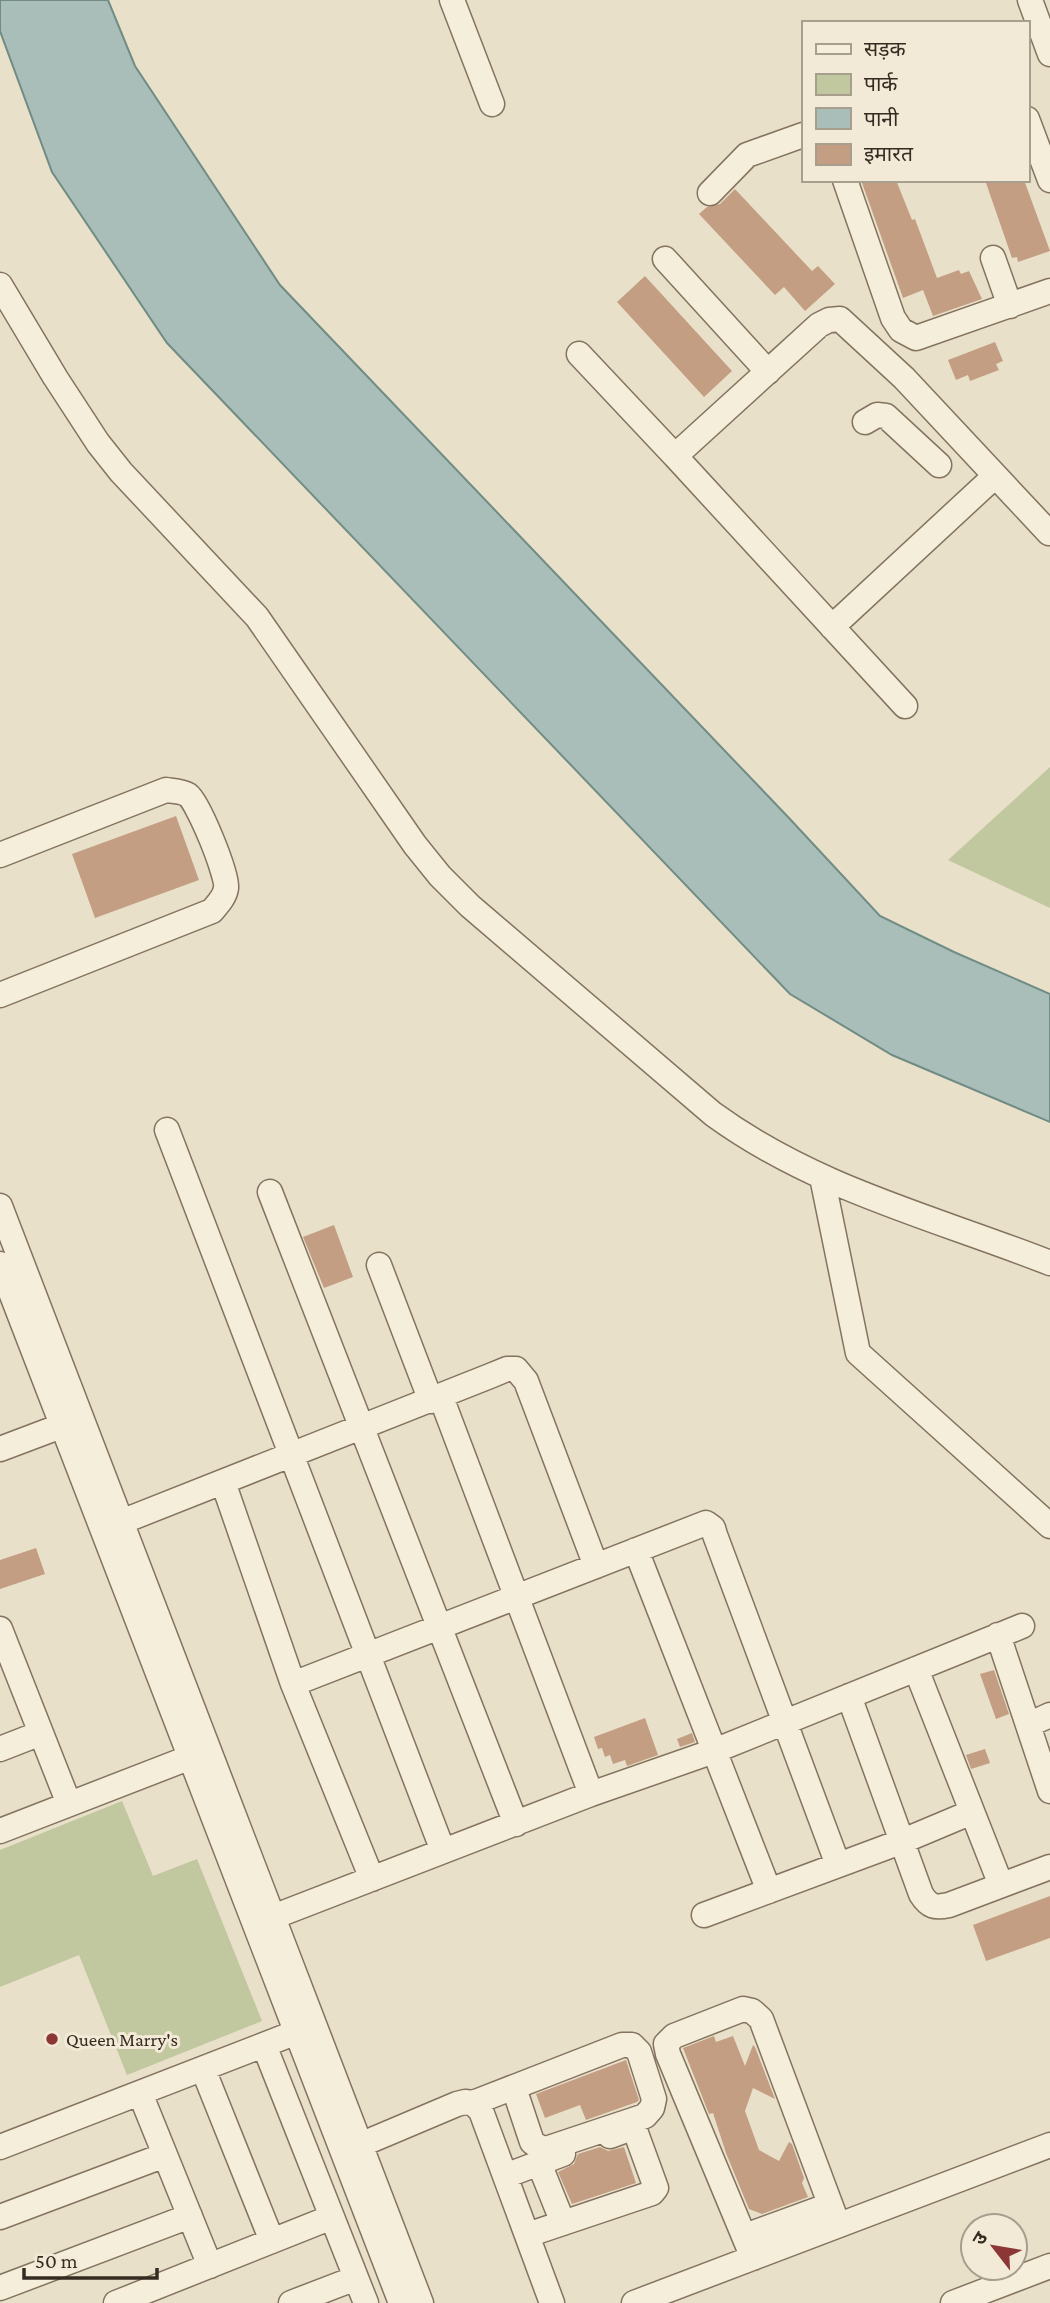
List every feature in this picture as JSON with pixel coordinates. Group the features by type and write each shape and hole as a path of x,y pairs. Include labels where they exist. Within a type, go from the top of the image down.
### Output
{"street":[{"path":"452,0 492,103"},
{"path":"1030,0 1041,48"},
{"path":"1029,124 1050,180"},
{"path":"710,193 747,155 802,135"},
{"path":"846,182 892,318 913,345"},
{"path":"993,257 1010,306"},
{"path":"664,259 768,372"},
{"path":"0,285 98,443 121,472 257,617 415,845 440,876 470,906 713,1114 764,1149 855,1192 1050,1264"},
{"path":"886,359 913,345 1050,291"},
{"path":"675,456 819,325 840,319 886,359 1049,533"},
{"path":"904,378 913,345"},
{"path":"579,354 905,706"},
{"path":"865,422 877,415 886,416 945,472 964,442"},
{"path":"832,627 995,476"},
{"path":"0,855 166,790 189,796 196,806 224,875 226,888 212,911 0,995"},
{"path":"167,1130 443,1851"},
{"path":"822,1177 858,1353 1050,1526"},
{"path":"270,1192 516,1824"},
{"path":"0,1206 191,1757 265,1920 297,2032 336,2109 360,2145 421,2303"},
{"path":"0,1264 61,1426 112,1526 265,1920 336,2109 401,2303"},
{"path":"379,1265 517,1597 591,1794"},
{"path":"112,1526 507,1369 516,1369 521,1373 596,1566"},
{"path":"0,1449 61,1426"},
{"path":"223,1482 293,1684 372,1879"},
{"path":"293,1684 706,1523 713,1528 838,1865"},
{"path":"636,1550 769,1891"},
{"path":"265,1920 591,1794 714,1751 1022,1626"},
{"path":"0,1629 8,1671 41,1733 69,1804"},
{"path":"998,1635 1039,1720 1050,1791"},
{"path":"916,1669 1001,1885"},
{"path":"849,1696 926,1903 936,1908 1050,1867"},
{"path":"0,1749 41,1733"},
{"path":"0,1831 191,1757"},
{"path":"704,1915 903,1841 972,1812"},
{"path":"749,2247 666,2044 674,2036 743,2009 752,2011 761,2020 834,2215"},
{"path":"0,2147 297,2032"},
{"path":"264,2045 366,2303"},
{"path":"360,2145 457,2104 474,2103 622,2045 632,2045 639,2052 654,2099 652,2108 645,2116 542,2150 532,2142 514,2088"},
{"path":"203,2068 272,2241"},
{"path":"140,2093 210,2266"},
{"path":"474,2103 481,2111 552,2303"},
{"path":"505,2176 629,2129 636,2133 656,2184 652,2193 527,2235"},
{"path":"634,2303 749,2247 834,2215 1050,2145"},
{"path":"0,2217 165,2155"},
{"path":"539,2163 563,2223"},
{"path":"0,2288 190,2216"},
{"path":"116,2303 332,2217"},
{"path":"953,2303 1050,2266"},
{"path":"291,2303 356,2278"}],"green space":[{"path":"1050,767 1050,908 948,860"},
{"path":"122,1801 153,1876 197,1859 262,2021 127,2075 79,1955 0,1987 0,1850"}],"water":[{"path":"0,0 108,0 135,66 280,285 880,916 1050,994 1050,1122 892,1055 790,994 167,343 52,172 0,31"}],"building":[{"path":"862,182 897,182 912,220 915,219 937,278 959,270 961,274 969,271 982,299 933,316 923,290 903,298"},
{"path":"986,182 1025,182 1050,251 1018,262 1017,257 1012,258"},
{"path":"735,189 812,271 818,266 835,284 805,311 784,287 775,295 699,214 707,207 720,204"},
{"path":"645,276 732,371 704,397 617,302"},
{"path":"995,342 1003,361 996,364 999,370 970,381 968,375 956,380 948,360"},
{"path":"176,816 199,880 95,918 72,854"},
{"path":"334,1225 353,1277 324,1288 303,1237"},
{"path":"36,1548 45,1574 0,1589 0,1560"},
{"path":"994,1670 1009,1714 996,1719 980,1674"},
{"path":"645,1718 658,1755 627,1766 625,1760 613,1764 610,1755 605,1757 602,1748 598,1749 594,1737"},
{"path":"692,1733 695,1742 680,1747 677,1739"},
{"path":"985,1749 990,1763 971,1769 966,1755"},
{"path":"1050,1896 1050,1938 986,1961 973,1925"},
{"path":"714,2036 716,2042 733,2036 745,2066 753,2045 755,2047 775,2099 753,2088 745,2111 759,2150 779,2161 789,2142 792,2144 808,2197 762,2214 749,2209 713,2113 709,2114 683,2048"},
{"path":"626,2060 639,2100 637,2102 586,2120 580,2105 545,2118 536,2094"},
{"path":"600,2147 608,2151 624,2147 636,2183 572,2204 558,2172 574,2164 578,2154"}],"place":[{"name":"Queen Marry's","path":"52,2039"}]}
